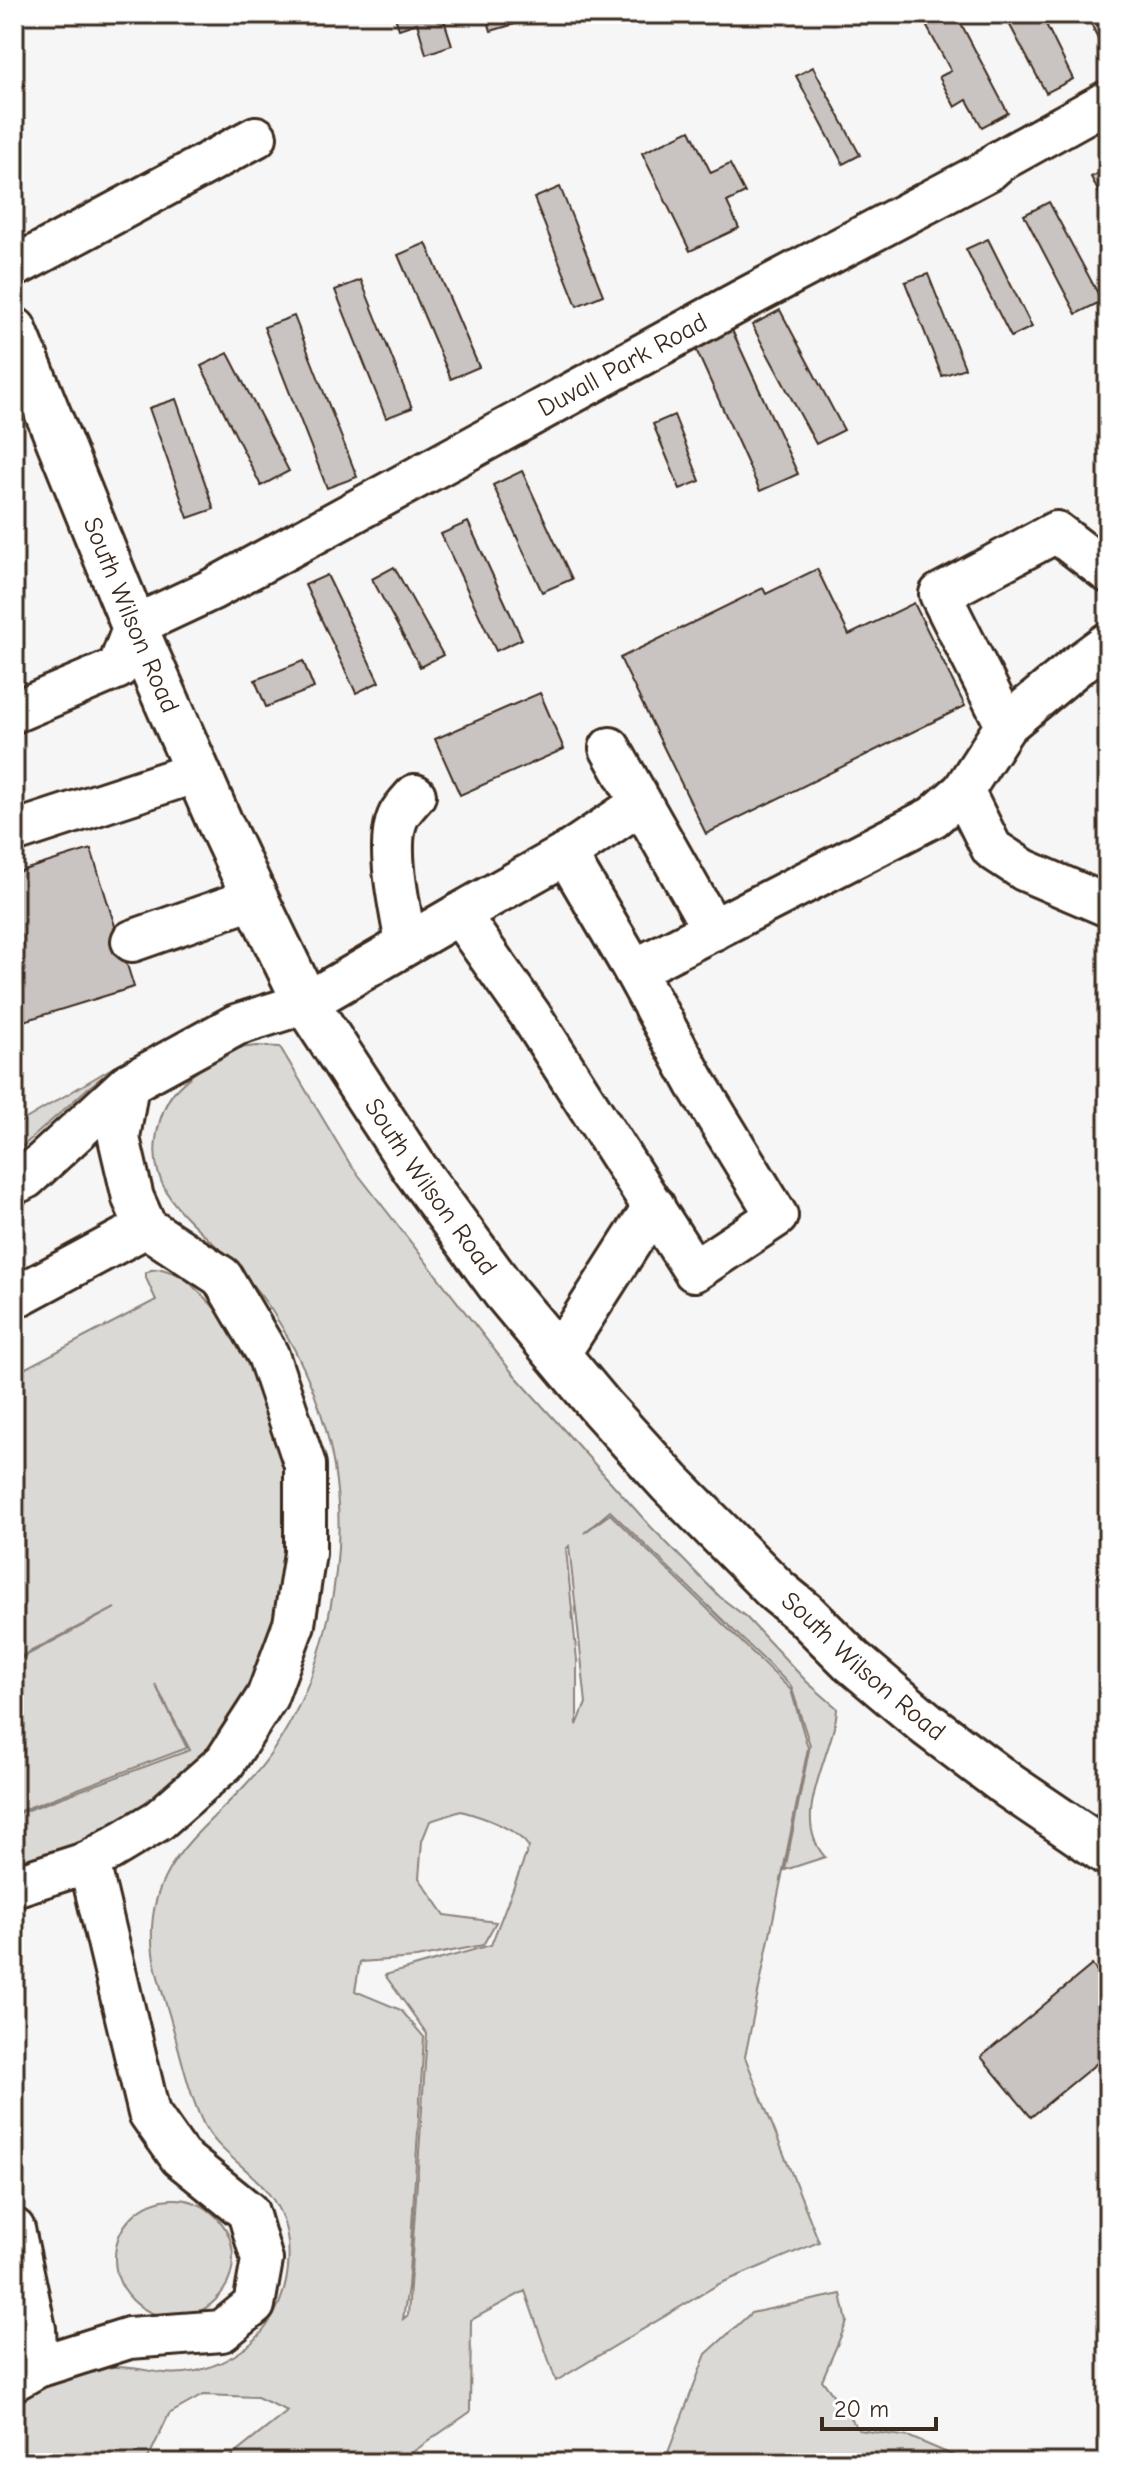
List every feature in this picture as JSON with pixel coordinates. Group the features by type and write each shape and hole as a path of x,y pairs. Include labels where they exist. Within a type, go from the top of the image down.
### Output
{"main road":[{"name":"South Wilson Road","path":"14,330 134,626 255,898 306,1003 415,1169 505,1292 558,1356 670,1483 777,1591 851,1660 928,1725 997,1778 1108,1853"}],"street":[{"name":"Duvall Park Road","path":"134,626 211,590 746,298 989,170 998,162 1108,101"},
{"path":"14,267 256,137"},
{"path":"1006,725 940,594 1056,532 1108,572"},
{"path":"14,712 118,668 134,626"},
{"path":"634,970 933,817 963,791 1006,725 1108,643"},
{"path":"610,748 713,930"},
{"path":"14,832 197,772"},
{"path":"963,791 992,849 1024,870 1108,906"},
{"path":"406,944 394,876 394,839 399,816 415,795"},
{"path":"14,1184 26,1178 128,1084 236,1025 306,1003 566,854 640,804"},
{"path":"459,914 531,1016 694,1271 777,1216 696,1083 566,854"},
{"path":"132,941 255,898"},
{"path":"14,1886 89,1862 159,1820 225,1762 267,1697 294,1624 305,1553 305,1465 268,1355 222,1277 146,1227 133,1198 119,1138 128,1084"},
{"path":"558,1356 654,1206"},
{"path":"14,1298 146,1227"},
{"path":"26,2373 129,2338 222,2331 254,2305 262,2260 248,2212 180,2157 149,2113 89,1862"},
{"path":"14,2229 35,2329 26,2373"}],"shaded area":[{"path":"254,1046 280,1047 350,1164 511,1371 652,1528 837,1708 812,1804 811,1823 815,1841 825,1857 785,1870 810,1745 791,1686 610,1511 584,1533 610,1514 791,1690 808,1748 745,2057 819,2242 719,2284 556,2381 525,2291 471,2320 470,2412 397,2463 223,2463 288,2411 257,2397 203,2395 169,2414 146,2463 14,2463 14,2404 63,2379 95,2369 122,2367 179,2373 193,2372 221,2362 246,2347 266,2327 282,2296 286,2279 288,2243 285,2226 269,2194 217,2143 203,2123 185,2073 153,1953 153,1919 159,1890 172,1865 189,1842 251,1779 270,1755 306,1690 329,1617 335,1579 338,1503 334,1467 325,1426 311,1386 294,1348 266,1302 238,1268 178,1209 157,1168 155,1151 158,1127 174,1092 201,1068 223,1054","holes":["569,1546 586,1703 577,1725 577,1660 566,1549","461,1811 508,1829 529,1847 491,1945 385,1975 427,2034 408,2315 403,2319 408,2288 424,2037 401,2010 355,1991 360,1962 416,1958 483,1945 496,1922 445,1915 419,1878 422,1841 430,1821"]},
{"path":"122,1062 88,1088 14,1154 14,1126"},
{"path":"162,1269 183,1276 211,1304 257,1373 288,1464 289,1597 230,1732 129,1827 14,1868 14,1815 190,1750 155,1684 187,1748 14,1813 14,1662 115,1608 14,1660 14,1374 156,1300 146,1273"},
{"path":"174,2199 197,2204 216,2216 228,2235 233,2258 228,2281 216,2300 197,2312 174,2317 151,2312 132,2300 120,2281 115,2258 120,2235 132,2216 151,2204"},
{"path":"841,2294 847,2322 822,2380 859,2430 910,2437 971,2463 664,2463 706,2354 751,2313"}],"building":[{"path":"394,14 442,14 452,45 426,54 417,23 399,29"},
{"path":"486,14 518,14 521,22 491,31"},
{"path":"920,14 956,14 1008,113 982,127 967,100 955,107 939,77 951,71"},
{"path":"1004,14 1041,14 1073,79 1046,93"},
{"path":"1087,14 1108,14 1108,54 1105,55"},
{"path":"813,67 860,155 843,164 796,76"},
{"path":"690,130 711,173 730,164 745,193 727,202 739,228 690,251 642,153"},
{"path":"1108,169 1108,211 1091,177"},
{"path":"560,187 603,295 577,306 534,198"},
{"path":"1049,202 1102,301 1076,314 1024,215"},
{"path":"988,239 1032,327 1011,337 966,249"},
{"path":"426,243 479,367 451,379 398,255"},
{"path":"928,274 965,368 942,376 905,282"},
{"path":"361,280 412,408 386,418 335,290"},
{"path":"780,310 844,430 816,444 752,325"},
{"path":"294,316 357,477 327,488 264,327"},
{"path":"731,328 798,474 760,491 694,345"},
{"path":"228,353 289,471 261,486 201,366"},
{"path":"176,399 214,509 188,518 149,408"},
{"path":"674,415 700,481 680,489 653,424"},
{"path":"522,471 572,579 542,592 493,485"},
{"path":"468,522 522,639 496,651 441,534"},
{"path":"394,567 443,655 420,667 372,579"},
{"path":"817,569 849,635 914,603 965,706 706,834 620,658 763,588 766,594"},
{"path":"327,575 379,682 356,693 305,585"},
{"path":"303,661 314,688 266,707 255,680"},
{"path":"540,693 564,749 460,795 435,739"},
{"path":"91,849 134,987 14,1024 14,873"},
{"path":"1092,1965 1108,1984 1108,2054 1031,2117 981,2057"}]}
